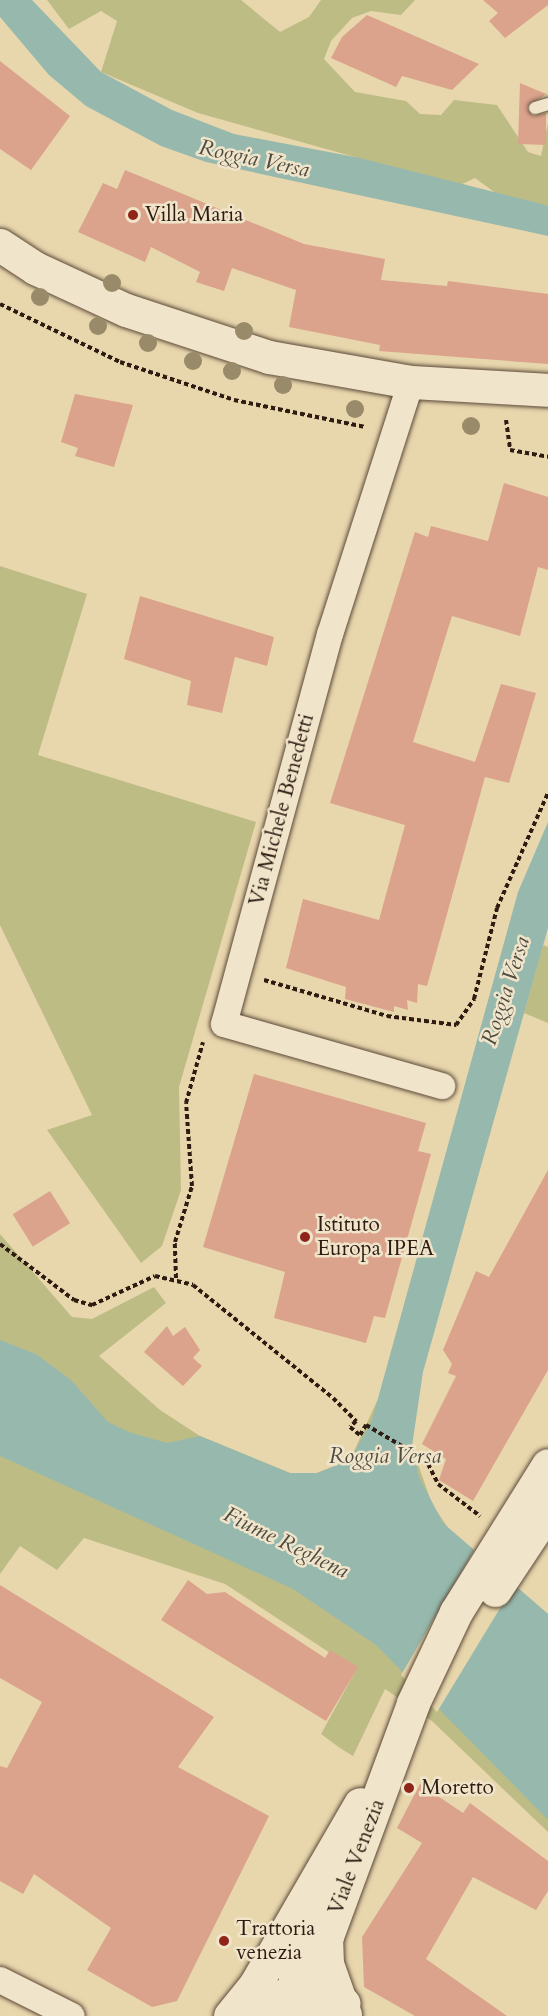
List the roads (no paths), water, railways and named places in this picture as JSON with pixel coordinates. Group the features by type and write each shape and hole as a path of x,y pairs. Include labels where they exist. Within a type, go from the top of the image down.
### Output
{"main road":[{"path":"0,245 35,268 126,310 213,340 324,370 411,382 507,390 548,390"},
{"name":"Viale Venezia","path":"297,2008 327,1936 413,1703 435,1666 478,1618 512,1535 544,1486"},
{"name":"Viale Venezia","path":"230,2016 255,1985 394,1751"}],"street":[{"name":"Via Michele Benedetti","path":"411,382 399,431 330,634 224,1024 441,1086"},
{"name":"Viale Venezia","path":"297,2008 296,1946 331,1883 336,1850"},
{"path":"249,2016 270,1999 297,2008 345,2010 328,1964 327,1936"},
{"path":"0,1980 72,2016"}],"lane":[{"path":"535,108 548,104"}],"water":[{"name":"Roggia Versa","path":"0,0 32,0 101,72 172,110 234,134 360,158 548,206 548,236 206,162 161,146 86,106 49,75 0,17"},
{"name":"Fiume Reghena","path":"548,822 548,928 423,1372 412,1446 419,1477 443,1523 548,1614 548,1820 376,1645 293,1589 0,1456 0,1340 36,1354 71,1380 108,1422 129,1432 167,1443 200,1436 290,1473 317,1473 350,1460 372,1420 518,892"}],"place":[{"name":"Villa Maria","path":"133,215"},
{"name":"Istituto Europa IPEA","path":"305,1237"},
{"name":"Moretto","path":"409,1788"},
{"name":"Trattoria venezia","path":"224,1941"}]}
